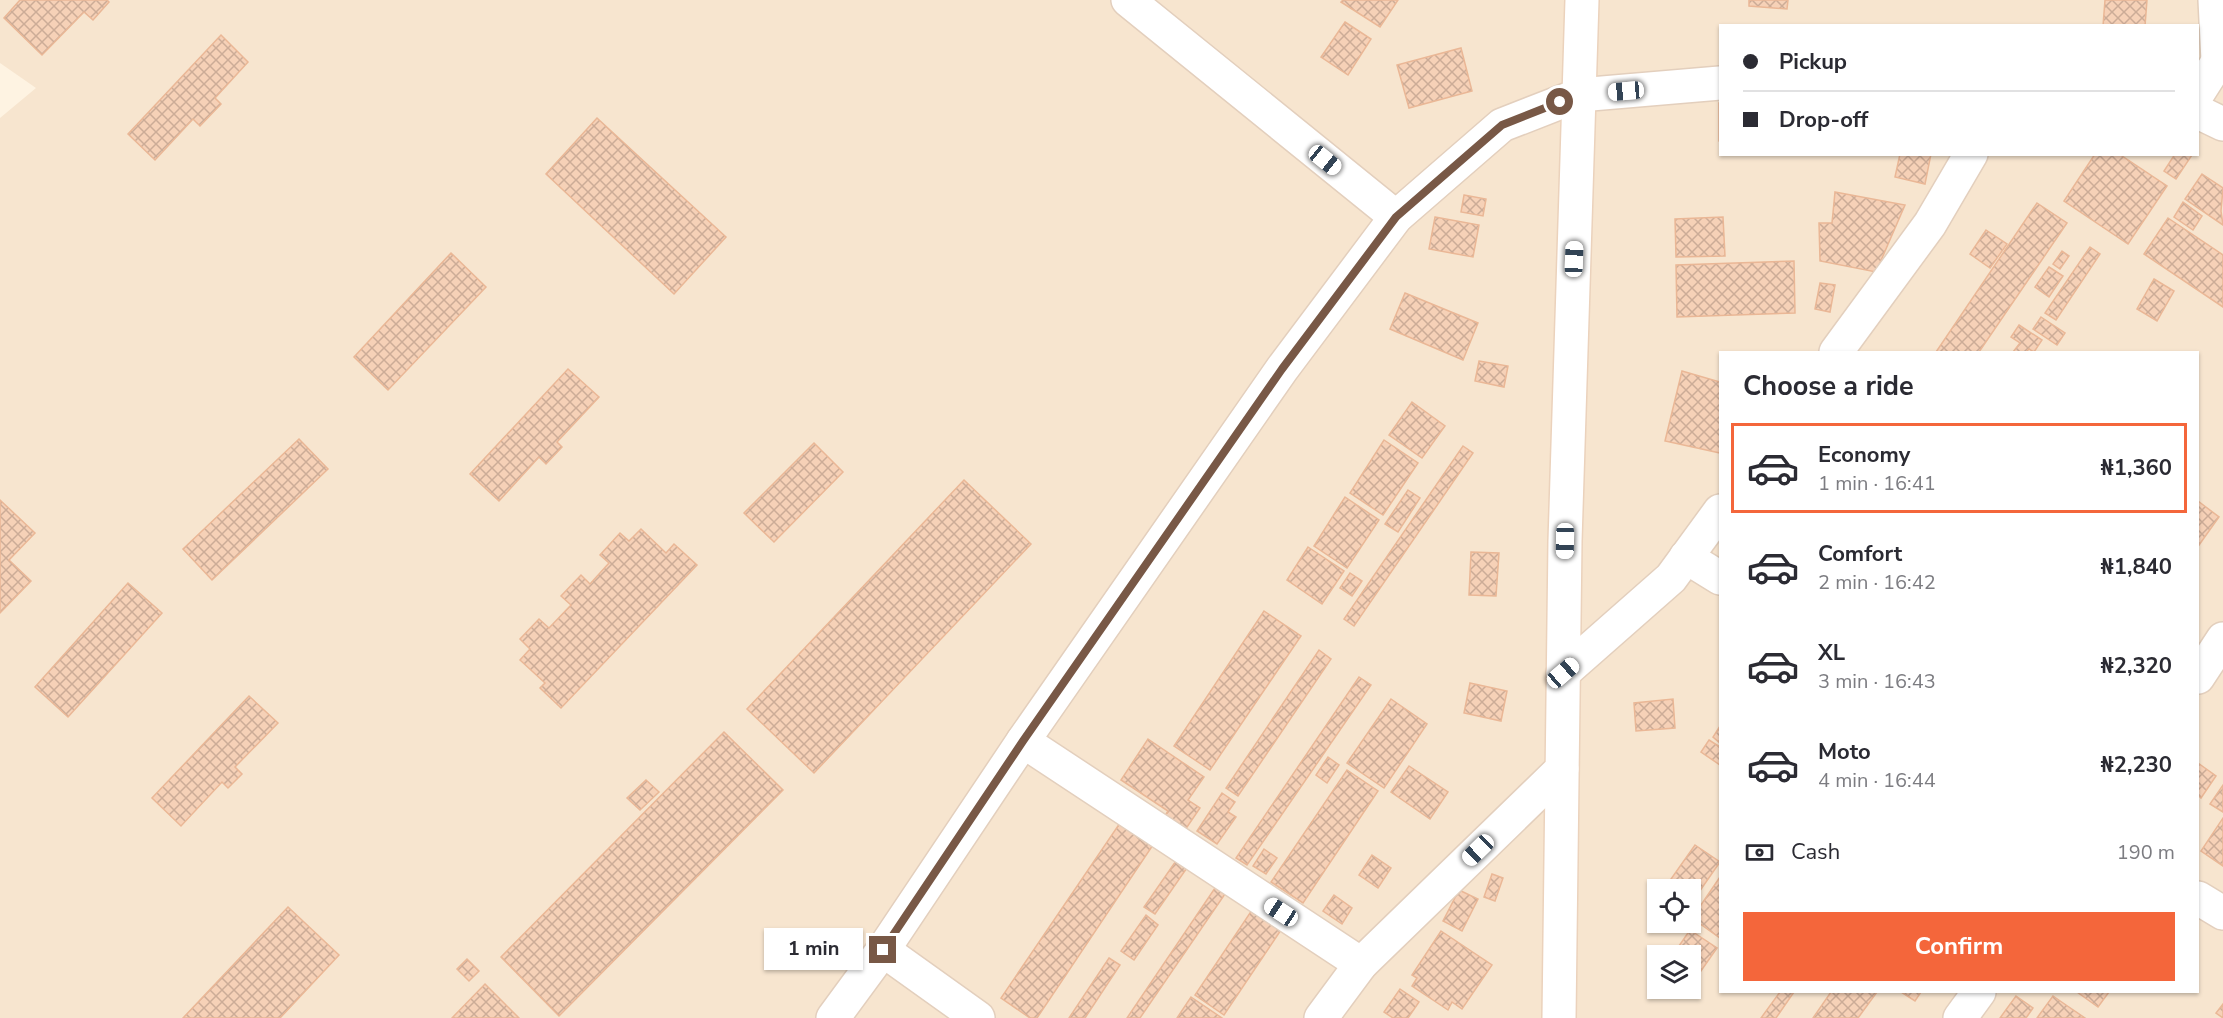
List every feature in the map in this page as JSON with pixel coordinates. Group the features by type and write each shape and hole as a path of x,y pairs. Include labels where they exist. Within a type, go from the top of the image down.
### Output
{"street":[{"path":"1128,0 1396,217"},
{"path":"1559,1018 1565,541 1582,0"},
{"path":"2199,91 2221,57 2215,0"},
{"path":"833,1018 883,950 1023,741 1282,369 1396,217 1502,125 1580,95 1719,84"},
{"path":"2199,112 2223,124"},
{"path":"1837,351 1930,224 1970,156"},
{"path":"1563,673 1671,578 1719,512"},
{"path":"1686,557 1719,577"},
{"path":"2199,675 2223,639"},
{"path":"1023,741 1361,964"},
{"path":"1321,1018 1361,964 1562,769"},
{"path":"2199,899 2223,913"},
{"path":"883,950 978,1018"},
{"path":"1960,1018 1978,993"}],"shaded area":[{"path":"0,0 2223,0 2223,1018 0,1018 0,118 36,88 0,63"}],"building":[{"path":"20,0 107,0 109,2 93,20 84,12 42,55 4,18"},
{"path":"1343,0 1398,0 1380,27 1341,2"},
{"path":"1749,0 1788,0 1787,9 1749,6"},
{"path":"2105,0 2147,0 2145,24 2103,24"},
{"path":"1345,22 1371,39 1348,75 1321,57"},
{"path":"221,35 248,62 215,98 221,104 200,126 193,119 155,160 128,134"},
{"path":"1461,48 1472,91 1409,108 1397,65"},
{"path":"597,118 726,237 674,294 546,174"},
{"path":"1900,156 1931,156 1925,184 1895,177"},
{"path":"2094,156 2122,156 2167,186 2128,244 2064,201"},
{"path":"2174,156 2191,156 2176,179 2164,171"},
{"path":"2202,174 2223,188 2221,211 2223,225 2185,199"},
{"path":"1835,192 1905,205 1876,272 1820,261 1819,223 1832,223"},
{"path":"1464,195 1486,199 1483,216 1461,212"},
{"path":"2183,202 2202,216 2193,230 2174,217"},
{"path":"2037,203 2067,223 1980,351 1937,351"},
{"path":"1435,217 1479,225 1473,257 1429,249"},
{"path":"1723,217 1725,256 1676,257 1675,219"},
{"path":"2168,218 2223,255 2223,307 2144,254"},
{"path":"1986,230 2007,244 1990,268 1970,254"},
{"path":"2090,247 2100,254 2056,320 2045,313"},
{"path":"2062,251 2069,256 2060,269 2053,264"},
{"path":"451,253 486,287 388,390 354,357"},
{"path":"1794,261 1795,313 1677,317 1676,265"},
{"path":"2049,267 2063,276 2049,297 2035,287"},
{"path":"2154,279 2174,291 2157,321 2137,309"},
{"path":"1820,283 1835,285 1830,312 1815,309"},
{"path":"1405,293 1478,323 1463,360 1390,329"},
{"path":"2041,317 2065,333 2057,345 2033,329"},
{"path":"2019,325 2042,340 2035,351 2029,349 2014,351 2020,343 2011,337"},
{"path":"1479,361 1508,366 1504,387 1475,381"},
{"path":"568,369 599,397 557,442 562,447 546,464 539,457 499,501 470,474"},
{"path":"1682,371 1719,382 1719,453 1665,441"},
{"path":"1412,402 1445,426 1422,458 1389,435"},
{"path":"299,439 328,469 212,580 183,549"},
{"path":"1384,440 1418,463 1383,515 1350,493"},
{"path":"814,443 843,472 774,542 744,513"},
{"path":"1463,446 1473,453 1354,626 1344,619"},
{"path":"964,480 1031,544 814,773 747,709"},
{"path":"1408,490 1420,498 1398,532 1385,524"},
{"path":"1345,497 1379,520 1347,568 1314,546"},
{"path":"0,500 35,533 9,560 31,581 0,613"},
{"path":"2199,502 2219,517 2199,545"},
{"path":"641,529 666,553 674,544 697,565 561,708 540,688 545,683 520,660 530,649 520,639 539,619 549,628 571,605 561,596 581,575 590,584 609,563 600,555 620,533 629,541"},
{"path":"1308,547 1344,571 1322,604 1287,580"},
{"path":"1471,552 1499,553 1496,596 1469,595"},
{"path":"1350,573 1362,581 1352,596 1340,588"},
{"path":"128,583 162,613 68,717 35,687"},
{"path":"1264,611 1301,636 1210,770 1174,746"},
{"path":"1319,650 1331,659 1238,796 1226,788"},
{"path":"1359,677 1371,685 1247,865 1236,858"},
{"path":"1470,683 1507,691 1501,721 1464,713"},
{"path":"249,696 278,723 235,767 242,774 228,788 222,782 181,826 152,798"},
{"path":"1391,699 1427,724 1384,788 1347,763"},
{"path":"1673,699 1675,728 1636,731 1634,703"},
{"path":"1719,728 1719,742 1713,737"},
{"path":"724,732 783,790 559,1016 501,957"},
{"path":"1148,739 1204,777 1188,800 1200,808 1183,833 1163,819 1168,811 1121,780"},
{"path":"1709,740 1719,746 1719,764 1701,752"},
{"path":"1328,757 1339,765 1327,783 1316,775"},
{"path":"2199,764 2216,776 2201,798 2199,796"},
{"path":"1409,766 1448,792 1430,819 1391,792"},
{"path":"1347,770 1378,791 1303,903 1271,882"},
{"path":"646,780 659,792 640,810 627,798"},
{"path":"2223,785 2223,812 2210,804"},
{"path":"1222,793 1235,802 1228,812 1236,817 1217,844 1197,831"},
{"path":"2223,818 2223,866 2201,851"},
{"path":"1122,820 1155,842 1037,1018 1030,1018 1001,998"},
{"path":"1695,845 1719,863 1701,889 1701,879 1671,879"},
{"path":"1264,849 1277,858 1266,874 1253,866"},
{"path":"1372,855 1391,868 1378,888 1359,875"},
{"path":"1178,858 1189,865 1155,914 1144,907"},
{"path":"1492,874 1503,878 1495,901 1484,897"},
{"path":"1719,878 1719,937 1701,924 1701,905"},
{"path":"1215,888 1225,894 1140,1018 1127,1018"},
{"path":"1459,890 1478,899 1462,931 1443,921"},
{"path":"1334,895 1352,908 1342,924 1323,911"},
{"path":"288,907 339,955 280,1018 183,1018"},
{"path":"1252,910 1281,930 1224,1015 1195,995"},
{"path":"1146,915 1158,925 1134,960 1121,951"},
{"path":"1441,931 1492,965 1462,1009 1452,1002 1448,1010 1412,986 1417,978 1412,975"},
{"path":"1688,933 1694,933 1717,948 1701,971 1701,945 1680,945"},
{"path":"1109,958 1120,965 1085,1018 1069,1018"},
{"path":"467,959 479,971 469,981 457,969"},
{"path":"485,984 519,1018 452,1018"},
{"path":"1400,989 1419,1002 1408,1018 1393,1018 1384,1012"},
{"path":"1779,993 1793,993 1776,1018 1761,1018"},
{"path":"1830,993 1876,993 1858,1018 1813,1018"},
{"path":"1903,993 1920,993 1915,1001"},
{"path":"2078,993 2108,993 2098,1007"},
{"path":"2016,996 2033,1008 2026,1018 2000,1018"},
{"path":"2053,996 2066,1005 2085,1018 2037,1018"},
{"path":"1191,997 1222,1018 1177,1018"},
{"path":"2223,1004 2223,1018 2216,1013"}],"route":[{"path":"883,950 1023,741 1282,369 1396,217 1502,125 1560,102"}]}
